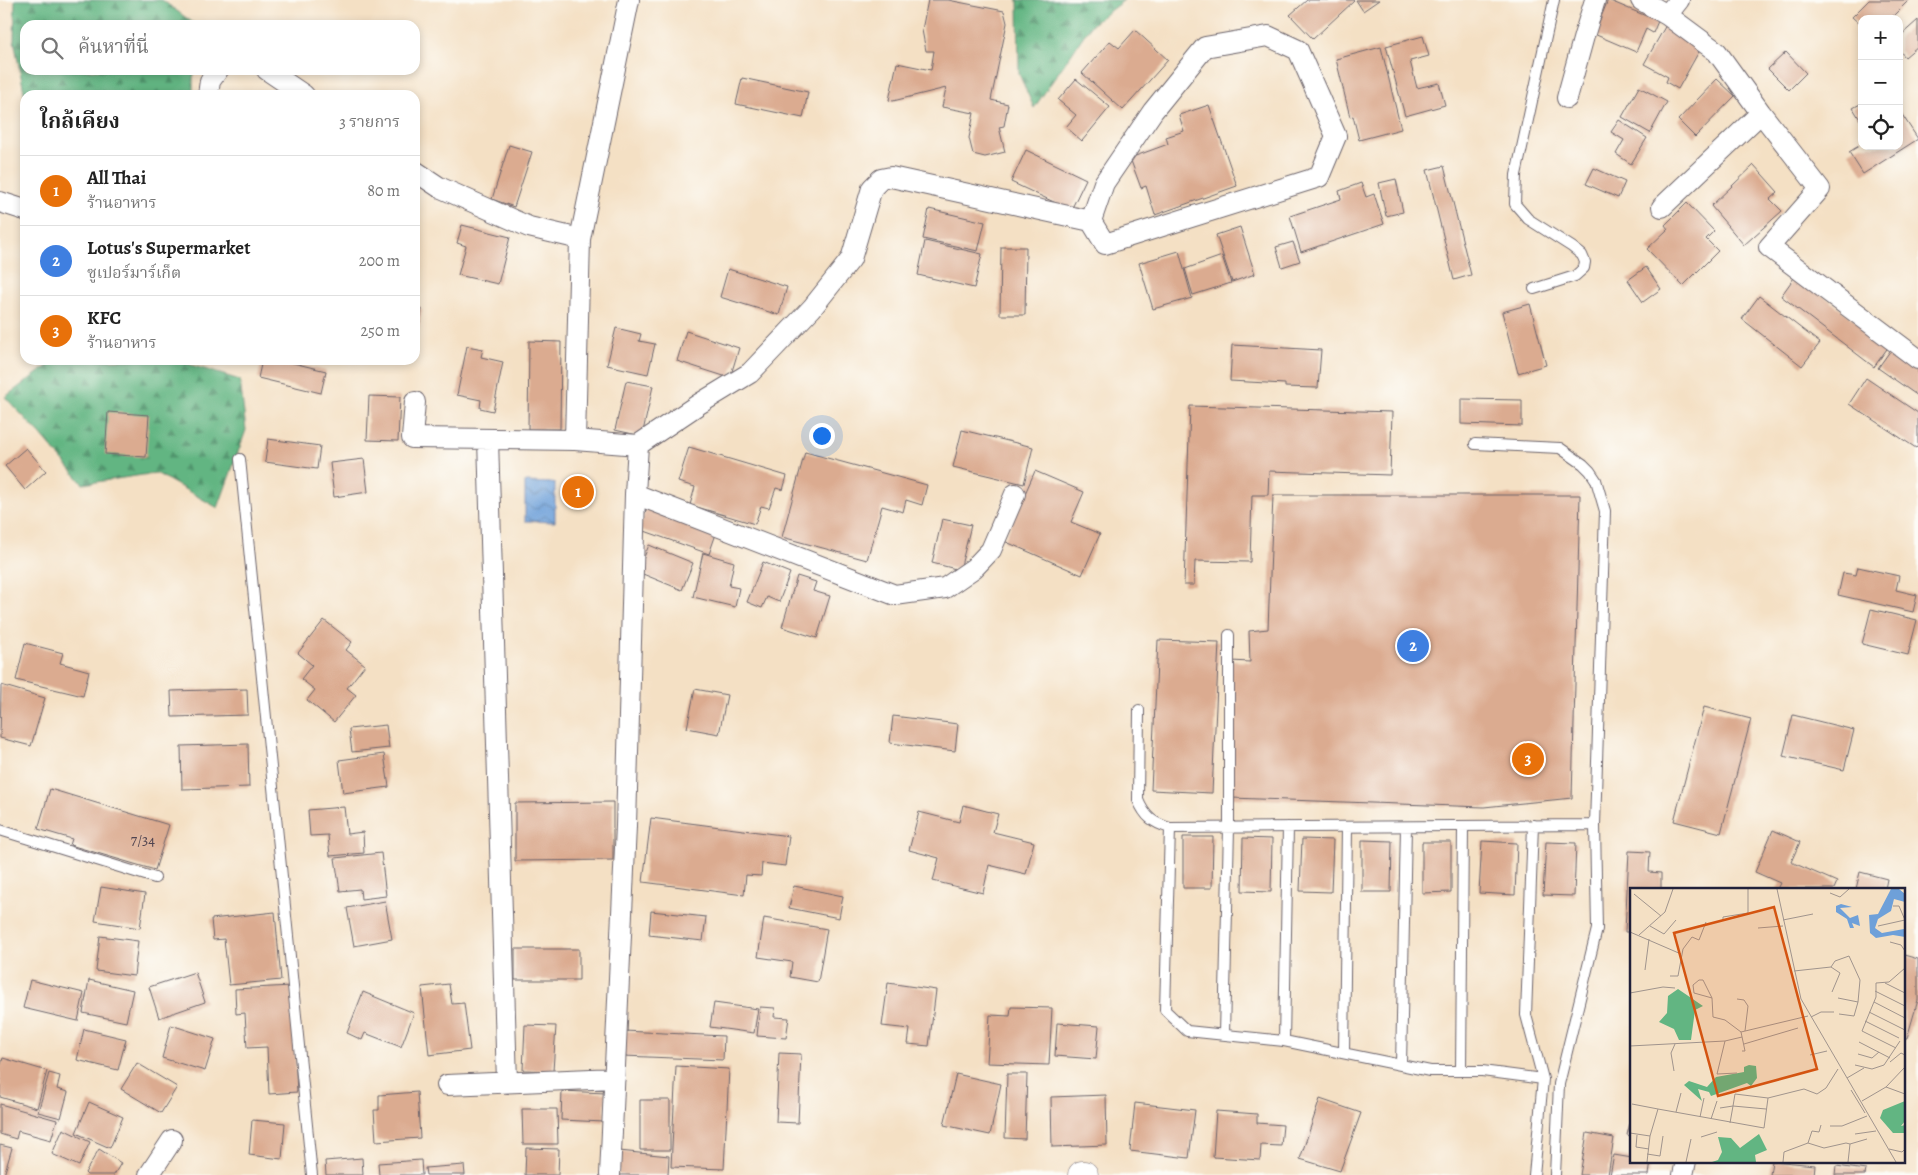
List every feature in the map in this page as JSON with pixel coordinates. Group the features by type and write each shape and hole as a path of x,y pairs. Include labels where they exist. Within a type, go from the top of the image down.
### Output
{"street":[{"path":"574,440 580,238 629,0"},
{"path":"1567,98 1595,0"},
{"path":"1641,0 1673,7 1717,52 1820,189 1769,247 1918,358"},
{"path":"415,402 412,438 574,440 638,445 699,404 750,373 812,308 851,259 872,188 881,179 891,177 1091,221 1105,244 1319,177 1336,136 1298,50 1268,36 1205,47 1152,111 1104,182 1091,221"},
{"path":"209,90 210,81 214,75"},
{"path":"274,75 297,90"},
{"path":"1662,207 1761,113"},
{"path":"420,174 439,187 529,227 580,238"},
{"path":"0,202 20,208"},
{"path":"488,439 507,1083"},
{"path":"610,1175 626,826 638,445"},
{"path":"635,494 895,596 945,588 974,568 991,550 1015,494"},
{"path":"447,1085 615,1078"},
{"path":"149,1175 172,1140"},
{"path":"1684,1175 1686,1162"}],"lane":[{"path":"1534,289 1575,276 1584,268 1585,262 1582,256 1572,247 1528,219 1515,204 1516,175 1554,0"},
{"path":"1475,444 1560,448 1576,458 1596,480 1605,510 1595,825 1597,929 1559,1084 1555,1175"},
{"path":"240,460 312,1175"},
{"path":"1224,1034 1229,828 1229,635"},
{"path":"1139,710 1138,800 1142,811 1150,819 1170,828 1595,825"},
{"path":"1533,825 1526,1014 1542,1079 1534,1175"},
{"path":"1461,1071 1463,826"},
{"path":"1284,1041 1288,827"},
{"path":"1344,1053 1347,827"},
{"path":"1402,1065 1406,827"},
{"path":"1170,828 1165,1010 1186,1031 1284,1041 1430,1071 1482,1071 1542,1079"},
{"path":"0,830 156,878"}],"green space":[{"path":"15,0 162,0 189,20 20,20 20,71 14,40"},
{"path":"1017,0 1124,0 1091,25 1034,108 1019,74"},
{"path":"21,75 194,75 193,90 24,90"},
{"path":"49,365 191,365 240,380 246,430 218,508 156,473 83,484 5,397"}],"water":[{"path":"525,482 555,483 555,522 525,521"}],"building":[{"path":"928,0 948,0 1004,11 1007,23 991,100 1008,104 1004,126 999,127 1005,152 985,157 973,154 969,138 974,113 942,107 946,88 893,101 889,100 897,63 931,70 934,51 926,51 922,30"},
{"path":"1307,0 1354,1 1313,39 1290,15"},
{"path":"1356,0 1379,0 1363,11"},
{"path":"1608,0 1658,21 1653,33 1646,29 1636,52 1594,34"},
{"path":"1869,0 1909,0 1894,15 1858,15 1858,22 1852,17"},
{"path":"1918,20 1918,46 1905,57 1903,55 1903,33"},
{"path":"1666,25 1702,46 1678,89 1666,82 1668,77 1644,64"},
{"path":"1135,30 1168,60 1123,110 1082,73 1110,41 1119,48"},
{"path":"1423,36 1429,56 1410,61 1417,88 1439,83 1445,105 1405,116 1386,46"},
{"path":"1381,47 1401,129 1359,140 1353,116 1350,117 1336,59"},
{"path":"1786,52 1806,73 1789,90 1768,69"},
{"path":"742,78 808,92 803,118 736,104"},
{"path":"1076,79 1110,107 1082,141 1066,127 1076,115 1058,100"},
{"path":"1717,79 1735,96 1695,137 1678,120"},
{"path":"1639,87 1667,102 1650,133 1622,117"},
{"path":"1209,105 1237,186 1155,215 1146,186 1141,188 1130,158 1168,144 1166,137 1184,131 1179,115"},
{"path":"1858,105 1858,116 1853,108"},
{"path":"1903,116 1918,139 1903,149"},
{"path":"1619,120 1647,138 1631,164 1616,154 1624,140 1611,132"},
{"path":"509,145 532,152 514,207 492,199"},
{"path":"1858,146 1858,150 1901,150 1863,174 1849,152"},
{"path":"1026,150 1086,179 1071,210 1011,182"},
{"path":"1754,165 1778,192 1770,199 1782,211 1744,245 1711,206"},
{"path":"1444,166 1471,275 1454,280 1427,170"},
{"path":"1594,168 1625,182 1618,198 1586,184"},
{"path":"1396,179 1403,212 1386,216 1379,183"},
{"path":"1361,183 1366,197 1374,194 1384,224 1301,252 1290,216 1341,199 1339,191"},
{"path":"1687,203 1714,231 1706,239 1718,251 1683,286 1647,249 1668,229 1665,225"},
{"path":"929,209 985,222 978,251 923,239"},
{"path":"462,225 510,237 498,284 458,275 466,246 457,243"},
{"path":"1240,227 1255,274 1232,282 1216,235"},
{"path":"925,241 982,254 974,288 918,275"},
{"path":"1293,242 1300,261 1282,267 1276,247"},
{"path":"1001,247 1026,247 1025,315 1000,315"},
{"path":"1179,251 1192,298 1153,309 1139,263"},
{"path":"1222,256 1231,283 1193,295 1185,269"},
{"path":"1646,267 1661,289 1643,302 1628,280"},
{"path":"728,269 787,287 779,315 720,297"},
{"path":"1796,275 1889,346 1874,367 1781,296"},
{"path":"1759,296 1820,343 1802,366 1742,319"},
{"path":"1530,304 1546,365 1518,373 1502,312"},
{"path":"616,328 641,334 639,341 655,344 648,374 607,365"},
{"path":"686,331 739,348 730,378 677,361"},
{"path":"529,341 561,342 560,429 528,429"},
{"path":"1232,345 1321,350 1318,388 1285,387 1285,384 1230,381"},
{"path":"467,346 483,349 481,357 503,362 493,411 480,408 481,400 457,395"},
{"path":"1893,347 1918,364 1918,396 1878,368"},
{"path":"261,365 301,365 326,371 321,393 258,378"},
{"path":"1866,378 1918,413 1918,446 1916,448 1849,404"},
{"path":"626,381 653,386 642,436 615,430"},
{"path":"369,396 400,397 398,441 367,440"},
{"path":"1461,399 1522,400 1522,426 1461,424"},
{"path":"1190,406 1392,412 1390,475 1269,471 1268,495 1252,495 1250,562 1195,561 1194,585 1184,585"},
{"path":"108,412 149,415 146,457 105,454"},
{"path":"962,430 1033,447 1024,484 953,467"},
{"path":"268,439 320,446 317,469 265,462"},
{"path":"689,447 787,476 783,490 776,488 769,508 761,506 755,524 690,505 695,487 678,482"},
{"path":"26,448 46,471 25,490 5,466"},
{"path":"805,452 927,485 922,505 906,500 903,512 882,506 867,560 782,537"},
{"path":"364,459 368,492 334,497 330,463"},
{"path":"1035,471 1084,492 1071,522 1100,534 1082,575 1004,541"},
{"path":"1273,495 1580,495 1572,798 1484,807 1231,798 1231,661 1250,662 1249,631 1268,629"},
{"path":"647,507 717,531 709,554 639,529"},
{"path":"942,519 971,525 960,570 932,563"},
{"path":"649,545 693,563 682,590 638,572"},
{"path":"703,553 734,562 729,586 739,588 735,607 693,597"},
{"path":"763,562 790,573 779,602 767,597 762,608 747,602"},
{"path":"1858,567 1899,576 1896,590 1917,595 1913,612 1838,595 1843,573 1856,575"},
{"path":"797,576 816,582 813,591 830,596 817,638 782,627"},
{"path":"1871,609 1917,620 1908,655 1862,644"},
{"path":"324,620 352,642 346,650 365,665 347,688 356,695 334,722 307,700 315,690 301,679 312,665 298,653"},
{"path":"1158,640 1219,642 1212,793 1151,790"},
{"path":"25,643 63,653 60,663 89,671 83,696 16,680"},
{"path":"1,685 45,698 31,746 0,738"},
{"path":"247,689 248,715 172,717 171,691"},
{"path":"695,689 727,695 719,734 687,728"},
{"path":"1704,707 1751,719 1721,833 1674,821"},
{"path":"1793,715 1854,730 1844,770 1783,756"},
{"path":"893,716 958,724 955,751 890,743"},
{"path":"386,725 389,748 352,752 349,729"},
{"path":"248,744 249,787 182,789 181,746"},
{"path":"384,754 389,787 343,793 339,760"},
{"path":"50,789 169,825 155,870 70,845 72,839 38,829"},
{"path":"613,802 613,860 515,861 515,803"},
{"path":"963,805 998,814 993,832 1034,842 1026,874 989,865 983,893 933,881 939,858 909,850 919,812 959,822"},
{"path":"344,807 347,834 363,832 364,853 330,856 328,835 310,836 308,810"},
{"path":"651,818 789,836 785,866 762,863 761,876 746,875 744,895 643,882"},
{"path":"1773,830 1800,842 1791,862 1837,882 1834,888 1778,888 1780,883 1755,872"},
{"path":"1183,837 1213,837 1212,888 1183,888"},
{"path":"1243,838 1272,839 1271,892 1242,891"},
{"path":"1302,839 1333,840 1331,892 1300,891"},
{"path":"1362,840 1392,841 1391,892 1362,892"},
{"path":"1482,841 1517,843 1515,895 1479,893"},
{"path":"1422,842 1451,842 1451,892 1422,893"},
{"path":"1546,842 1576,843 1574,896 1543,895"},
{"path":"1629,851 1650,852 1649,872 1661,873 1661,888 1630,888 1630,932 1625,932"},
{"path":"381,853 386,896 361,899 360,889 340,891 335,858"},
{"path":"1860,872 1887,879 1885,888 1856,888"},
{"path":"794,886 843,896 839,918 789,908"},
{"path":"101,887 145,894 140,928 95,921"},
{"path":"385,901 392,939 354,946 347,908"},
{"path":"651,911 706,917 703,941 649,935"},
{"path":"275,912 281,980 229,985 224,939 213,940 211,919"},
{"path":"764,918 827,929 818,982 790,977 792,962 758,957"},
{"path":"100,936 138,941 134,976 96,971"},
{"path":"515,949 579,949 579,980 515,980"},
{"path":"1906,956 1918,959 1918,1000 1907,1038"},
{"path":"195,972 205,1002 159,1018 149,987"},
{"path":"30,980 84,993 78,1021 23,1008"},
{"path":"89,980 133,990 126,1022 83,1013"},
{"path":"888,983 936,990 929,1046 908,1044 910,1029 882,1026"},
{"path":"449,984 452,1004 464,1003 470,1050 429,1055 422,987"},
{"path":"291,986 297,1092 269,1094 267,1047 247,1048 245,1013 236,1014 235,989"},
{"path":"363,992 414,1013 401,1047 365,1033 362,1040 347,1033"},
{"path":"714,1003 758,1009 754,1033 710,1027"},
{"path":"760,1007 775,1008 774,1017 789,1018 786,1038 757,1036"},
{"path":"1011,1007 1052,1008 1049,1065 987,1063 990,1015 1010,1016"},
{"path":"1057,1023 1099,1026 1096,1059 1055,1056"},
{"path":"171,1025 215,1039 205,1071 162,1058"},
{"path":"525,1025 556,1026 553,1071 523,1070"},
{"path":"84,1029 126,1039 118,1070 77,1060"},
{"path":"624,1031 724,1036 723,1060 623,1056"},
{"path":"779,1053 801,1054 798,1123 776,1122"},
{"path":"3,1058 47,1071 37,1108 0,1097 0,1067"},
{"path":"137,1063 177,1087 161,1113 121,1089"},
{"path":"676,1066 729,1069 724,1169 671,1167"},
{"path":"49,1073 60,1076 57,1089 68,1092 61,1118 38,1112"},
{"path":"956,1074 1001,1084 990,1135 944,1125"},
{"path":"1007,1074 1027,1074 1025,1139 1005,1138"},
{"path":"562,1091 606,1093 604,1122 561,1120"},
{"path":"417,1092 420,1138 376,1141 374,1110 379,1110 379,1095"},
{"path":"1106,1095 1107,1145 1052,1147 1051,1097"},
{"path":"1320,1099 1361,1113 1340,1171 1300,1159"},
{"path":"640,1100 670,1100 670,1150 640,1150"},
{"path":"89,1102 123,1117 110,1148 76,1133"},
{"path":"1135,1103 1195,1110 1189,1158 1130,1151"},
{"path":"0,1104 57,1120 51,1140 18,1131 16,1139 0,1134"},
{"path":"522,1109 557,1109 558,1144 523,1144"},
{"path":"1216,1111 1257,1114 1257,1123 1283,1125 1281,1146 1261,1145 1260,1160 1213,1157"},
{"path":"252,1120 285,1123 282,1159 249,1155"},
{"path":"1630,1123 1630,1136 1627,1135"},
{"path":"63,1129 90,1142 79,1166 52,1154"},
{"path":"1587,1133 1614,1138 1608,1175 1580,1175"},
{"path":"0,1145 12,1148 4,1175 0,1175"},
{"path":"526,1148 559,1149 558,1175 525,1175"},
{"path":"99,1149 121,1163 114,1175 87,1175 85,1173"},
{"path":"619,1151 669,1156 668,1175 619,1175"},
{"path":"1614,1155 1630,1158 1630,1162 1651,1162 1649,1175 1610,1175"},
{"path":"362,1158 363,1175 326,1175 325,1161"},
{"path":"421,1160 422,1175 379,1175 378,1163"},
{"path":"1772,1162 1815,1165 1814,1175 1770,1175"},
{"path":"464,1165 465,1175 426,1175 425,1168"},
{"path":"1836,1166 1866,1170 1865,1175 1835,1175"}],"place":[{"name":"All Thai","path":"578,492"},
{"name":"Lotus's Supermarket","path":"1413,646"},
{"name":"KFC","path":"1528,759"}]}
